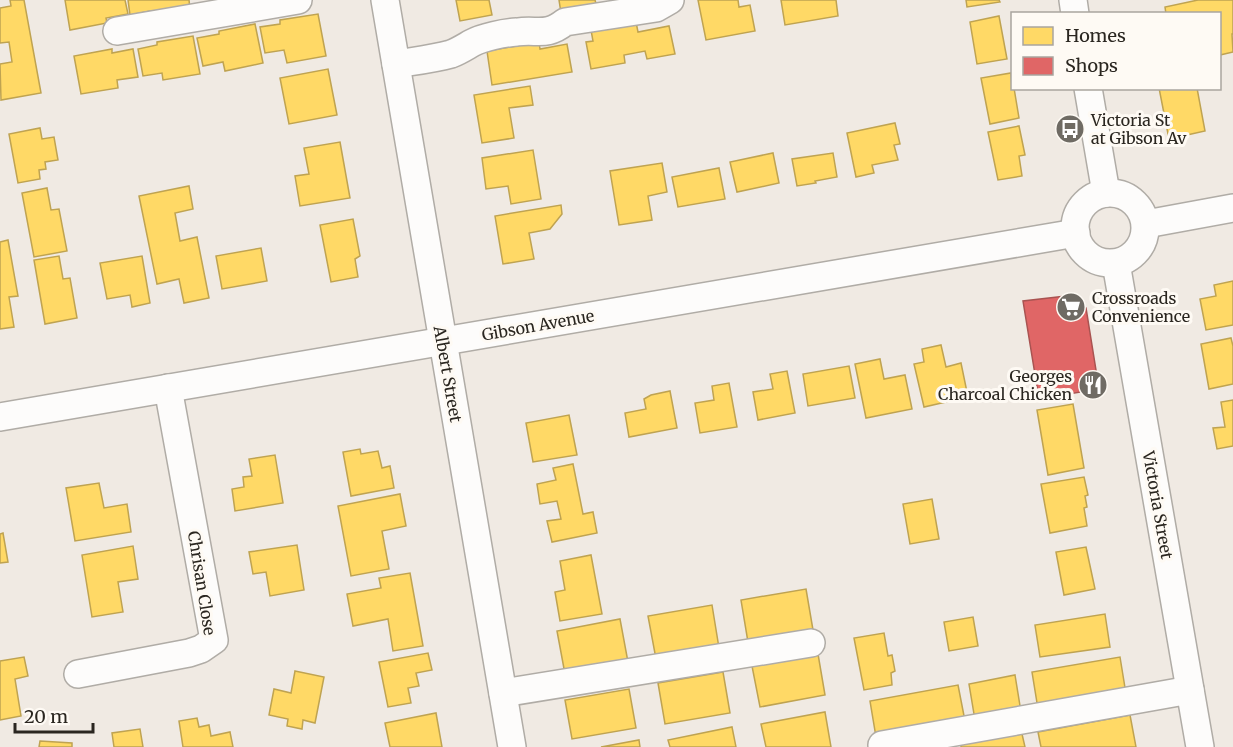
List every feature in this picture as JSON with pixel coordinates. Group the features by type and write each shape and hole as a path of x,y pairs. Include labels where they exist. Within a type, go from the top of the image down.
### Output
{"street":[{"path":"117,31 298,0"},
{"name":"Albert Street","path":"386,0 512,747"},
{"path":"396,64 452,53 474,42 505,34 550,31 565,22 656,8 670,0"},
{"path":"1088,90 1106,193"},
{"path":"1106,193 1127,197 1136,204 1146,224 1142,245 1135,254 1116,263 1094,260 1085,253 1076,233 1076,222 1086,202 1106,193"},
{"path":"1146,224 1233,208"},
{"name":"Gibson Avenue","path":"0,417 1076,233"},
{"name":"Victoria Street","path":"1116,263 1200,747"},
{"name":"Chrisan Close","path":"78,674 189,653 201,649 214,640 168,388"},
{"path":"503,693 811,643"},
{"path":"882,745 1190,690"}],"building: Homes":[{"path":"10,0 24,0 41,93 1,100 0,64 12,62 9,42 0,43 0,8 11,6"},
{"path":"65,0 125,0 128,14 106,18 107,23 70,30"},
{"path":"128,0 189,0 190,9 153,15 150,11 130,15"},
{"path":"456,0 489,0 492,15 460,21"},
{"path":"559,0 595,0 597,7 561,13"},
{"path":"698,0 738,0 739,7 750,5 755,31 706,40"},
{"path":"781,0 836,0 838,16 785,25"},
{"path":"966,0 999,0 1000,2 967,7"},
{"path":"1198,0 1233,0 1233,52 1221,55 1221,12 1166,12 1165,7"},
{"path":"318,14 326,56 287,63 284,50 265,53 260,27 280,24 280,20"},
{"path":"999,16 1007,59 977,64 970,22"},
{"path":"636,22 638,32 669,26 675,54 647,59 645,51 624,55 625,63 591,69 586,42 593,41 591,30"},
{"path":"255,24 263,63 225,71 223,62 203,66 197,38"},
{"path":"193,36 200,74 163,80 162,73 143,76 138,49 157,45 157,42"},
{"path":"539,42 540,49 567,44 572,72 492,85 487,51"},
{"path":"112,49 112,53 133,49 138,77 117,80 118,88 81,94 74,56"},
{"path":"328,69 337,115 289,124 280,78"},
{"path":"1011,73 1011,90 1014,90 1019,118 990,124 981,78"},
{"path":"530,86 533,105 509,108 514,138 482,143 474,95"},
{"path":"1159,90 1197,90 1205,131 1169,139"},
{"path":"895,123 900,144 894,145 898,160 872,165 874,173 856,177 847,133"},
{"path":"1019,126 1025,155 1019,156 1022,176 998,180 988,132"},
{"path":"40,128 42,139 54,137 58,160 45,162 46,169 39,170 40,179 18,183 9,134"},
{"path":"340,142 350,198 300,206 295,176 309,174 304,148"},
{"path":"533,150 541,199 511,204 508,186 486,189 482,158"},
{"path":"773,153 779,183 737,192 730,162"},
{"path":"833,153 837,177 797,186 792,159"},
{"path":"662,163 667,192 648,196 652,220 619,225 610,171"},
{"path":"719,168 725,199 678,207 672,177"},
{"path":"189,186 193,209 175,213 180,241 197,237 209,298 184,303 179,279 157,284 139,196"},
{"path":"47,188 51,210 59,209 67,251 34,257 22,193"},
{"path":"561,205 562,214 550,229 529,233 534,259 503,264 495,216"},
{"path":"353,219 360,256 355,259 358,277 331,282 320,225"},
{"path":"8,240 18,296 9,297 14,327 0,329 0,242"},
{"path":"261,248 267,281 222,289 216,256"},
{"path":"59,256 63,279 70,278 77,318 45,324 34,260"},
{"path":"142,256 150,303 132,307 130,295 107,299 100,263"},
{"path":"1233,281 1233,325 1206,330 1200,299 1216,296 1214,285"},
{"path":"1231,338 1233,384 1209,389 1201,344"},
{"path":"941,345 946,367 961,363 968,397 924,407 914,364 924,362 922,349"},
{"path":"880,359 884,379 905,375 912,409 866,418 855,364"},
{"path":"849,366 855,398 808,406 803,374"},
{"path":"787,371 795,413 758,420 753,392 773,389 770,374"},
{"path":"729,383 737,427 700,433 695,403 714,400 712,386"},
{"path":"670,391 677,428 629,437 625,413 646,409 644,399"},
{"path":"1233,400 1233,446 1217,449 1213,428 1225,427 1221,402"},
{"path":"1073,404 1084,468 1048,475 1037,410"},
{"path":"569,415 577,455 533,462 526,423"},
{"path":"360,449 361,454 378,451 382,468 390,466 394,488 351,496 343,452"},
{"path":"275,455 283,503 235,511 232,489 244,487 243,477 252,476 249,459"},
{"path":"573,464 583,514 593,512 597,533 552,542 547,521 561,519 557,501 540,504 537,484 556,480 553,468"},
{"path":"1084,477 1088,495 1085,496 1087,507 1084,508 1087,526 1050,533 1041,484"},
{"path":"99,483 104,508 127,504 131,532 75,541 66,488"},
{"path":"400,494 406,526 382,531 389,569 351,576 338,506"},
{"path":"932,499 939,539 910,544 903,504"},
{"path":"3,533 8,562 0,563 0,534"},
{"path":"297,545 304,590 270,596 266,572 253,574 249,552"},
{"path":"133,546 138,579 118,582 123,612 92,617 82,555"},
{"path":"1086,547 1095,589 1064,595 1056,552"},
{"path":"591,555 602,614 560,621 555,592 565,590 560,561"},
{"path":"410,573 423,646 393,651 388,619 353,626 347,594 381,588 379,578"},
{"path":"806,589 813,630 748,642 741,600"},
{"path":"712,605 719,648 656,659 648,616"},
{"path":"1105,614 1110,647 1040,657 1035,625"},
{"path":"973,617 978,646 949,651 944,622"},
{"path":"620,619 628,662 565,674 557,631"},
{"path":"884,633 888,656 892,655 895,671 891,673 892,685 864,690 854,638"},
{"path":"428,653 432,670 416,673 419,686 408,688 411,703 388,707 379,662"},
{"path":"818,654 825,695 760,707 752,666"},
{"path":"24,657 28,676 15,679 21,716 0,720 0,661"},
{"path":"1120,657 1126,694 1038,709 1032,672"},
{"path":"295,671 324,677 315,723 303,720 302,729 287,726 288,719 269,715 274,689 291,693"},
{"path":"723,672 730,713 665,724 658,683"},
{"path":"1015,675 1021,712 975,720 969,684"},
{"path":"958,685 965,721 876,737 870,701"},
{"path":"629,689 636,728 572,739 565,700"},
{"path":"825,712 831,747 766,747 761,724"},
{"path":"436,713 442,747 390,747 385,723"},
{"path":"1130,715 1136,747 1041,747 1038,732"},
{"path":"197,718 199,727 209,725 211,736 230,732 233,747 183,747 179,721"},
{"path":"732,727 736,747 670,747 668,740"},
{"path":"140,729 143,747 114,747 112,733"},
{"path":"1022,734 1025,747 961,747 961,744"},
{"path":"639,740 640,747 601,747"},
{"path":"40,741 72,743 72,747 39,747"}],"building: Shops":[{"path":"1066,296 1086,308 1099,389 1039,399 1023,301"}],"place":[{"name":"Victoria St at Gibson Av","path":"1070,129"},
{"name":"Crossroads Convenience","path":"1071,307"},
{"name":"Georges Charcoal Chicken","path":"1093,385"}]}
